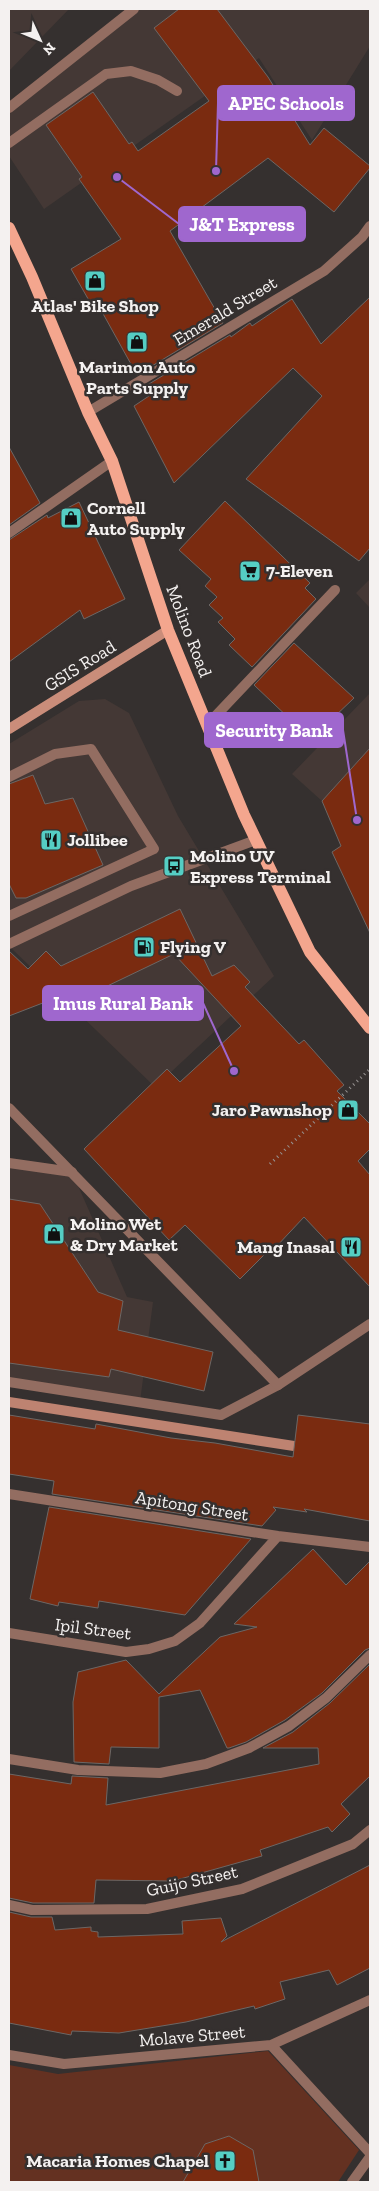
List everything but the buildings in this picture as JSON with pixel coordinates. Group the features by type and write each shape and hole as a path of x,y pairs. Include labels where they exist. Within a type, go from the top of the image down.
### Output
{"main road":[{"name":"Molino Road","path":"9,228 32,277 88,412 112,461 168,630 256,840 310,952 370,1028"},
{"name":"GSIS Road","path":"9,729 168,630"}],"street":[{"path":"9,108 134,9"},
{"path":"9,143 106,74 130,71 158,80 177,92"},
{"name":"Emerald Street","path":"88,412 324,271 362,237 370,226"},
{"path":"9,533 112,461"},
{"path":"207,725 335,590"},
{"path":"9,777 55,754 91,749 154,849 9,916"},
{"path":"9,944 131,886 256,840"},
{"path":"9,1108 278,1385"},
{"path":"9,1163 72,1172"},
{"path":"9,1382 221,1415 278,1385 370,1324"},
{"name":"Apitong Street","path":"9,1494 278,1536 370,1547"},
{"name":"Ipil Street","path":"9,1633 126,1652 149,1649 175,1641 200,1623 278,1536"},
{"path":"9,1759 78,1770 160,1773 206,1764 249,1748 289,1726 326,1698 370,1655"},
{"name":"Guijo Street","path":"9,1905 32,1910 148,1909 242,1888 354,1844 370,1830"},
{"name":"Molave Street","path":"9,2055 64,2064 271,2045 370,2000"},
{"path":"271,2045 370,2153"},
{"path":"352,2182 370,2157"}],"path":[{"path":"270,1164 370,1069"}],"shaded area":[{"path":"9,9 69,9 9,71"},
{"path":"135,9 370,9 370,46 312,140 259,58 44,209 9,156 9,114"},
{"path":"370,579 370,608 356,593"},
{"path":"370,693 370,748 322,801 292,774"},
{"path":"105,699 129,713 178,816 274,976 155,1087 9,946 9,744 79,701"},
{"name":"Molino Wet & Dry Market","path":"9,1163 72,1172 127,1297 153,1302 140,1402 9,1382"},
{"path":"268,2051 359,2150 338,2182 9,2182 9,2065 58,2074"}],"waterway":[{"path":"9,1402 307,1448"}],"place":[{"name":"APEC Schools","path":"216,171"},
{"name":"J&T Express","path":"117,177"},
{"name":"Atlas' Bike Shop","path":"95,281"},
{"name":"Marimon Auto Parts Supply","path":"137,342"},
{"name":"Cornell Auto Supply","path":"71,518"},
{"name":"7-Eleven","path":"250,571"},
{"name":"Security Bank","path":"357,820"},
{"name":"Jollibee","path":"51,840"},
{"name":"Molino UV Express Terminal","path":"174,866"},
{"name":"Flying V","path":"144,947"},
{"name":"Imus Rural Bank","path":"234,1071"},
{"name":"Jaro Pawnshop","path":"348,1110"},
{"name":"Molino Wet & Dry Market","path":"54,1234"},
{"name":"Mang Inasal","path":"351,1247"},
{"name":"Macaria Homes Chapel","path":"225,2161"}]}
